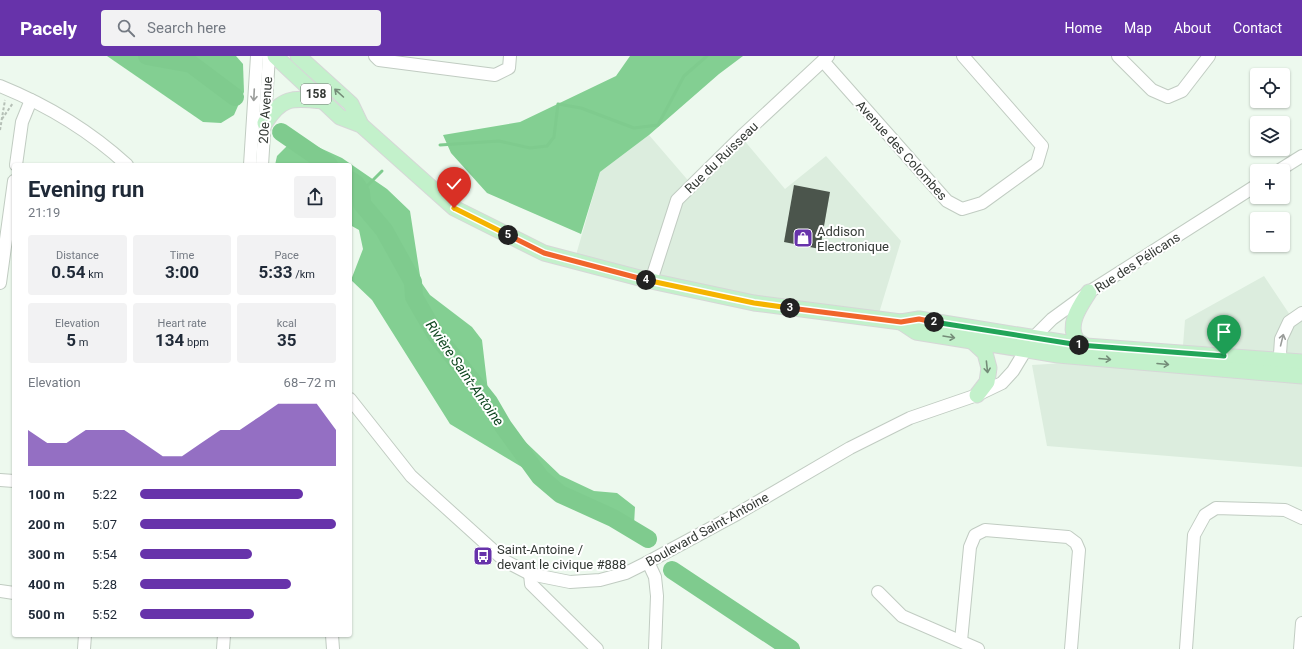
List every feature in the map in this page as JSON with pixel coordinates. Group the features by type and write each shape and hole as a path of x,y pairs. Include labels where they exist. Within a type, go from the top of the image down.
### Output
{"main road":[{"name":"158","path":"275,56 340,117 361,125 454,208 544,253 650,282 754,303 901,322 919,319 1030,344 1058,355 1302,376"},
{"name":"158","path":"298,56 351,104 361,125"},
{"path":"265,123 272,112 285,100 302,99 323,101"},
{"path":"1086,346 1077,339 1073,328 1075,314 1089,292"},
{"name":"158","path":"901,322 916,332 972,341 1086,346 1302,362"},
{"path":"972,341 984,353 989,368 987,382 977,395"}],"street":[{"name":"20e Avenue","path":"250,163 257,56"},
{"name":"20e Avenue","path":"262,163 270,56"},
{"path":"375,56 378,60 495,75 509,68 510,56"},
{"name":"Avenue des Colombes","path":"826,58 947,201 962,209 982,203 1037,163 1042,146 963,56"},
{"path":"1118,56 1152,90 1168,97 1182,90 1208,56"},
{"name":"Rue du Ruisseau","path":"650,282 677,200 742,136 826,58"},
{"path":"3,92 31,100 59,115 89,134 121,162"},
{"path":"16,163 22,122 31,100"},
{"path":"1289,164 1302,156"},
{"name":"Rue des Pélicans","path":"1030,344 1052,319 1089,292 1250,189"},
{"path":"0,283 12,196"},
{"path":"1279,375 1281,339 1289,322 1302,313"},
{"name":"Boulevard Saint-Antoine","path":"352,402 411,476 505,561 530,574 570,582 600,580 626,573 648,562 737,514 876,434 910,418 977,395 1002,383 1013,371 1030,344"},
{"path":"0,480 12,482"},
{"path":"1186,649 1194,535 1205,515 1216,508 1285,510 1302,518"},
{"path":"961,641 970,547 975,535 985,530 1068,537 1076,543 1079,550 1071,649"},
{"path":"648,562 654,577 656,596 655,649"},
{"path":"530,574 531,584 597,649"},
{"path":"0,591 12,593"},
{"path":"878,592 902,616 978,649"},
{"path":"1300,649 1302,623"},
{"path":"84,649 85,637"},
{"path":"223,649 224,637"},
{"path":"332,637 333,649"}],"path":[{"path":"0,130 3,92"},
{"path":"2,119 15,100"}],"shaded area":[{"path":"649,135 692,185 743,139 785,189 826,156 901,241 876,323 600,268 576,255 600,172"},
{"path":"1264,276 1294,321 1302,316 1302,467 1047,446 1032,365 1081,362 1181,371 1185,320"}],"green space":[{"path":"107,56 236,56 243,64 244,92 234,115 221,123 203,122"},
{"path":"630,56 743,56 719,74 649,135 600,172 581,234 487,193 451,153 443,135 520,122 616,76"},
{"path":"296,137 342,158 349,163 275,163 277,156"},
{"path":"352,165 387,189 410,211 421,282 430,295 472,327 482,340 490,408 560,475 594,491 617,493 635,507 634,525 575,499 450,424 372,300 352,281 363,249 359,230 352,226"}],"building":[{"path":"794,185 830,192 820,249 784,242"}],"waterway":[{"name":"Rivière Saint-Antoine","path":"147,56 191,64 235,97"},
{"path":"440,145 499,141 530,148 547,146 554,137 558,104 581,108 634,128 658,125 684,76 707,56"},
{"name":"Rivière Saint-Antoine","path":"281,132 326,163"},
{"path":"361,192 382,171"},
{"name":"Rivière Saint-Antoine","path":"352,181 356,184 361,192 362,204 384,230 413,282 414,297 436,335 489,402 503,426 540,477 560,494 613,518 648,539"},
{"name":"Rivière Saint-Antoine","path":"672,570 791,649"}],"place":[{"name":"Addison Electronique","path":"803,238"},
{"name":"Saint-Antoine / devant le civique #888","path":"483,556"}],"route":[{"path":"454,208 544,253 650,282 754,303 901,322 919,319 1086,346 1224,356"}]}
